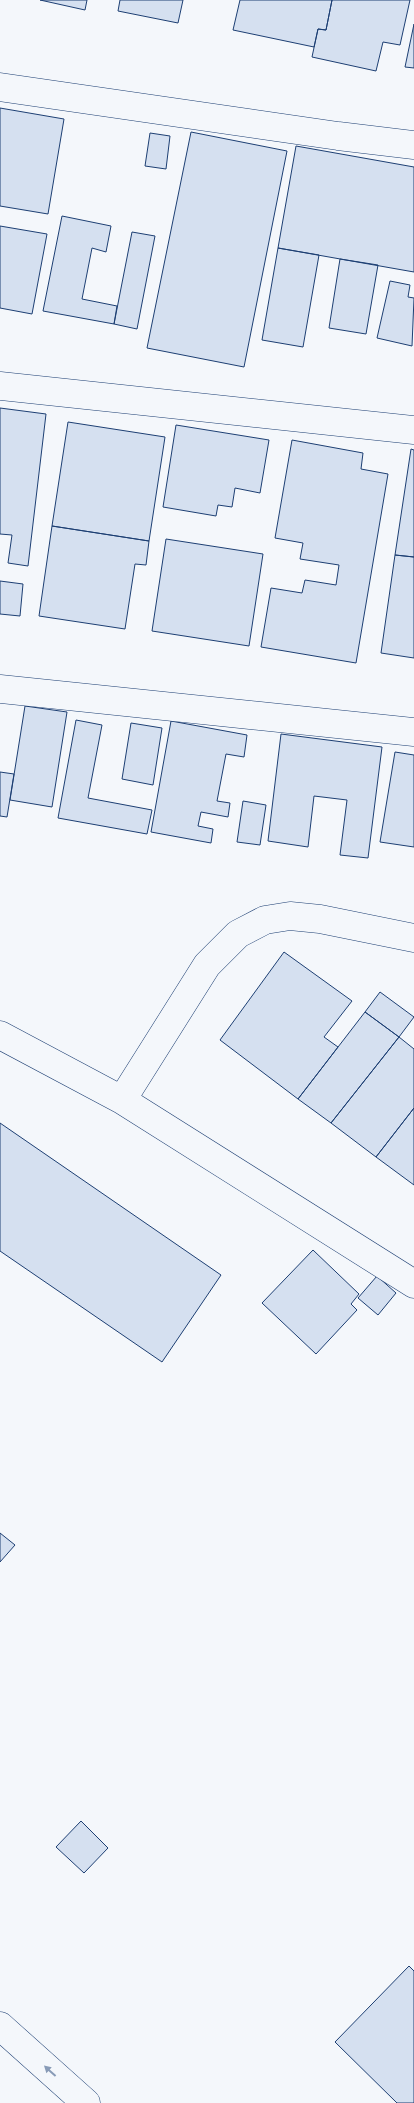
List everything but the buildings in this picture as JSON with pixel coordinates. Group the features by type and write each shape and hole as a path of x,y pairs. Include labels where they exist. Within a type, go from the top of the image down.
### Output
{"street":[{"path":"0,87 338,136 414,145"},
{"path":"0,386 414,430"},
{"path":"0,689 414,732"},
{"path":"122,1100 207,965 238,934 265,920 290,916 320,919 414,938"},
{"path":"1,1037 122,1100 414,1284"},
{"path":"0,2026 86,2103"}]}
